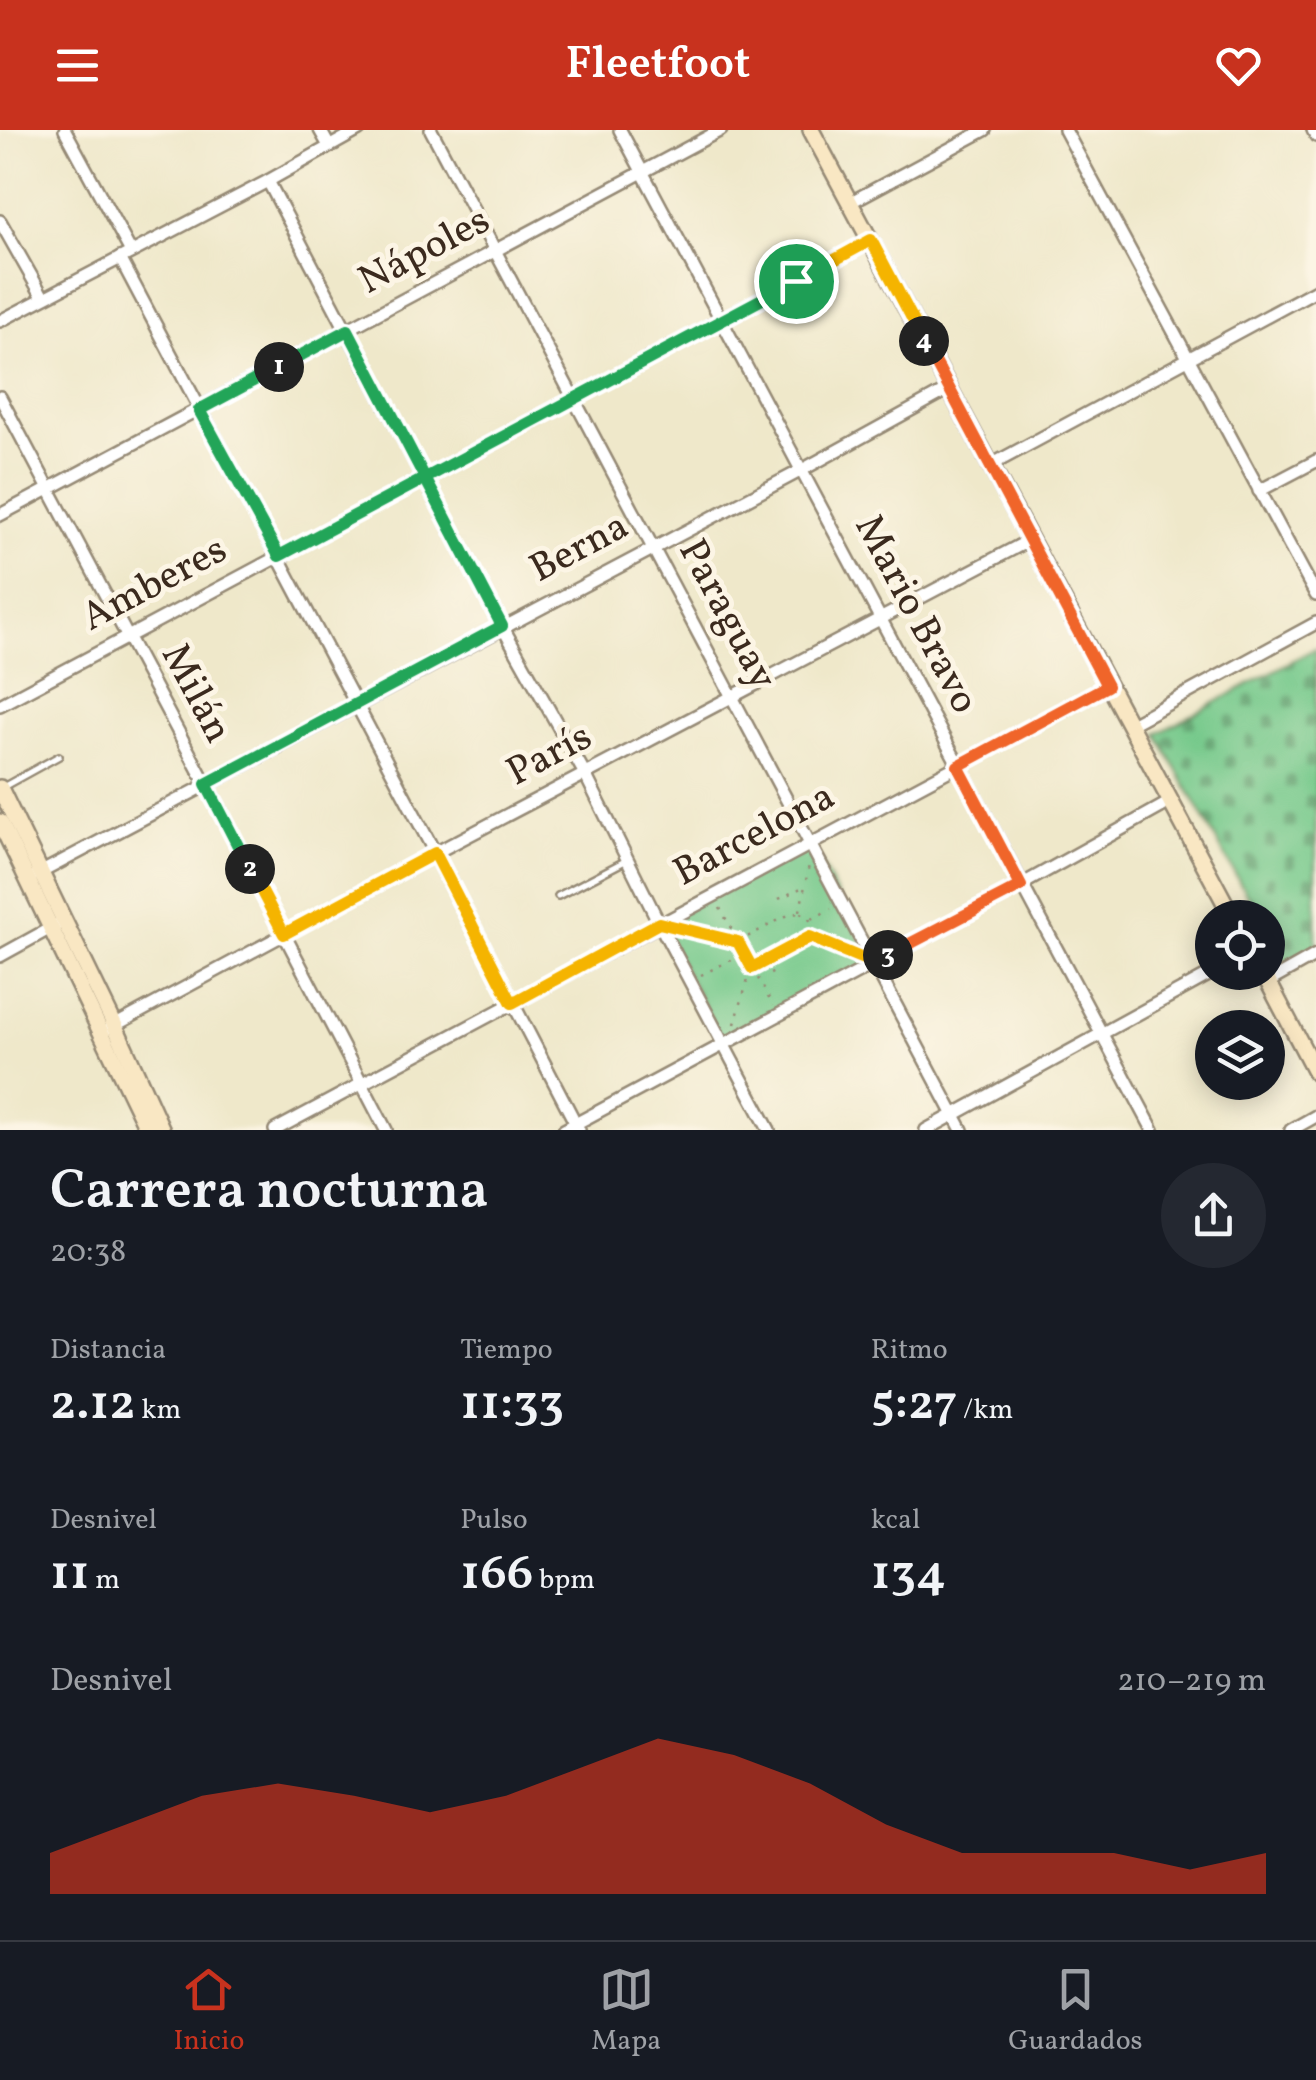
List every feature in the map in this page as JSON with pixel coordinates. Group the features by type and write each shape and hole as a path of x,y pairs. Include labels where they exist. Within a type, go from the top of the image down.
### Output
{"street":[{"path":"65,130 199,410 435,853 573,1128 1170,802"},
{"path":"320,130 329,146"},
{"path":"0,321 359,130"},
{"name":"Paraguay","path":"431,130 962,1130"},
{"name":"Mario Bravo","path":"620,130 1153,1130"},
{"name":"Nápoles","path":"0,516 721,130"},
{"path":"811,130 1223,900"},
{"path":"851,202 985,130"},
{"path":"1065,130 1316,595"},
{"path":"268,181 502,626 585,774 659,923 727,1041 769,1130"},
{"path":"0,221 43,297"},
{"name":"Amberes","path":"0,705 871,240"},
{"path":"991,465 1316,290"},
{"name":"Berna","path":"34,876 949,389"},
{"name":"Milán","path":"0,397 386,1130"},
{"path":"1259,491 1316,461"},
{"name":"París","path":"108,1029 1030,540"},
{"path":"1129,725 1316,623"},
{"name":"Barcelona","path":"274,1130 1107,686"},
{"path":"0,788 34,876 162,1130"},
{"path":"0,822 34,876"},
{"path":"0,956 58,924"},
{"path":"1285,969 1316,956"},
{"path":"926,1130 1195,982"},
{"path":"1272,990 1316,1073"},
{"path":"108,1029 148,1130"},
{"path":"1291,1130 1316,1116"}],"lane":[{"path":"0,788 59,756"},
{"path":"558,896 628,860"}],"path":[{"path":"800,913 812,846"},
{"path":"779,900 804,886"},
{"path":"713,894 777,1014"},
{"path":"810,920 841,903"},
{"path":"659,923 738,942 790,914 800,913 810,920 810,937 752,968 727,1041"},
{"path":"810,937 873,963"},
{"path":"690,980 744,953"},
{"path":"765,961 772,978"}],"green space":[{"path":"1316,648 1316,950 1286,966 1285,900 1250,900 1157,734"},
{"path":"810,843 873,963 723,1043 659,923"}],"route":[{"path":"796,281 426,477 279,556 199,410 348,330 426,477 502,626 206,784 284,934 435,853 512,1003 659,923 738,942 752,968 810,937 873,963 1021,886 958,766 1107,686 871,240 796,281"}]}
